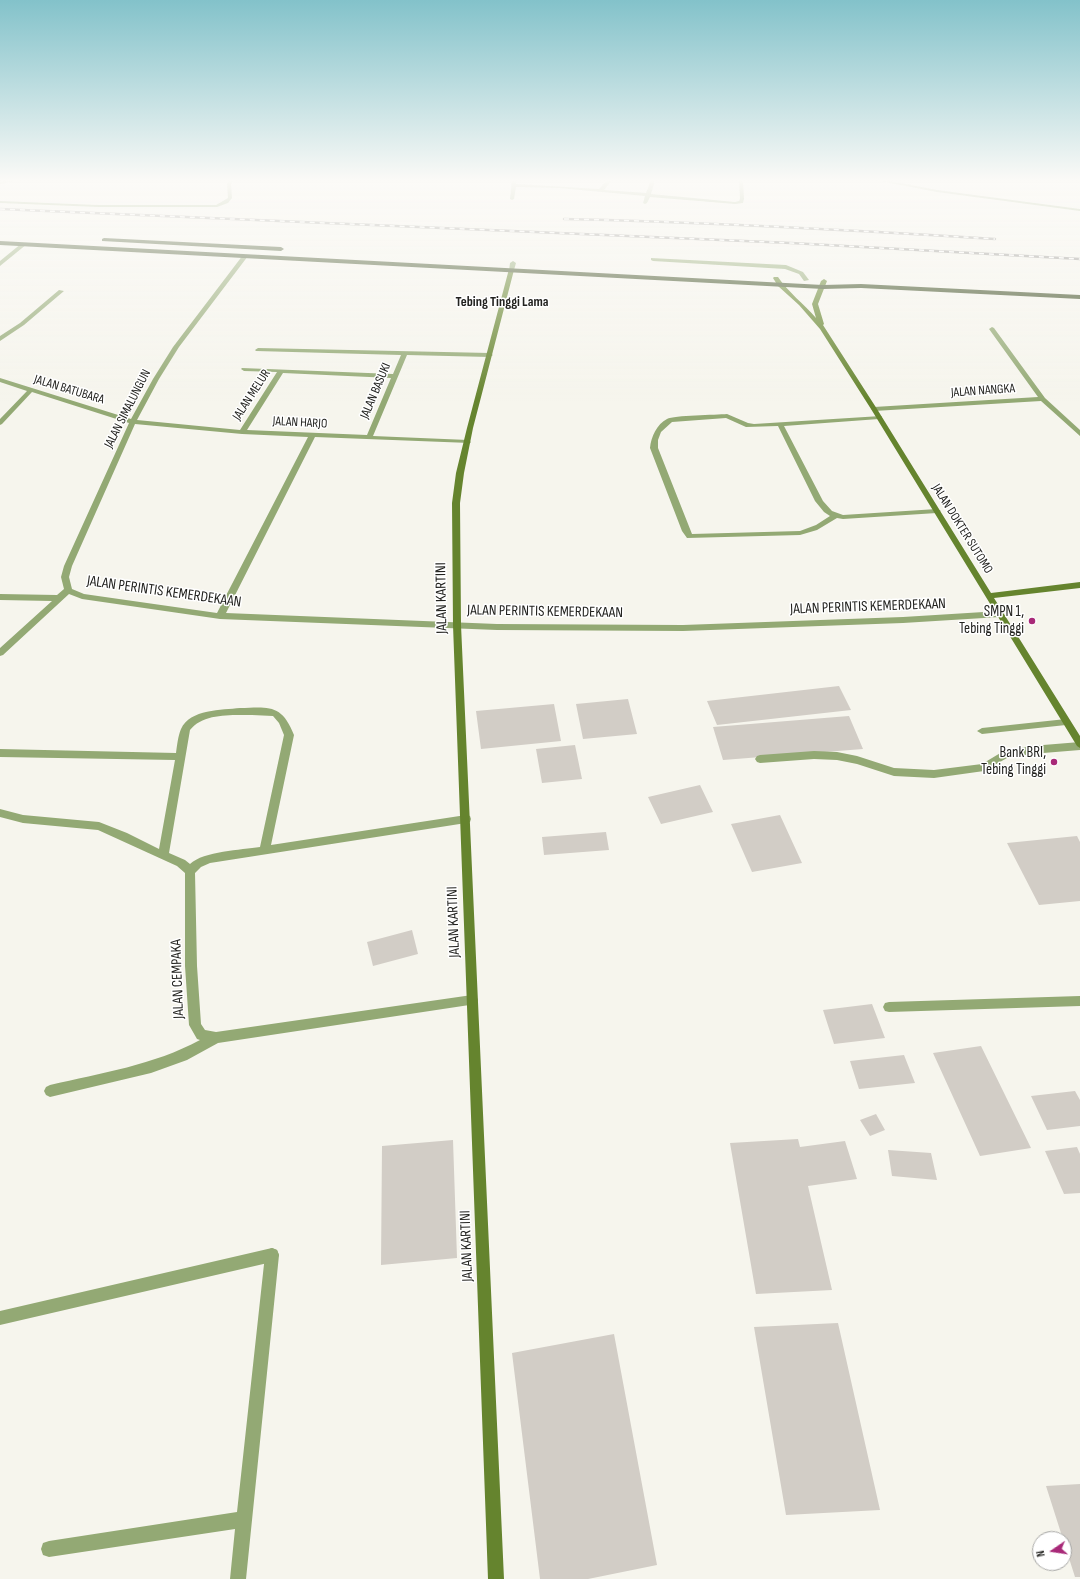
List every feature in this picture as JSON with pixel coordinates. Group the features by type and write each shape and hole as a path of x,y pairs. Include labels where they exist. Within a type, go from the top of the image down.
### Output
{"highway":[{"path":"202,254 510,265 780,284 823,284 1080,297"},
{"path":"510,265 521,263"},
{"path":"577,266 806,280 823,284"}],"street":[{"path":"0,264 12,254"},
{"name":"JALAN SIMALUNGUN","path":"68,590 65,577 68,566 132,422 156,378 176,347 245,256"},
{"path":"652,259 786,267 801,273 806,280"},
{"name":"JALAN KARTINI","path":"496,1579 457,625 456,503 460,473 490,355 510,265"},
{"name":"JALAN DOKTER SUTOMO","path":"776,278 822,328 879,417 1080,745"},
{"name":"JALAN DOKTER SUTOMO","path":"822,328 815,304 823,284"},
{"path":"0,339 22,324 61,291"},
{"path":"992,329 1043,399 1080,434"},
{"path":"258,350 490,355"},
{"name":"JALAN BASUKI","path":"369,438 405,353"},
{"path":"244,369 395,376"},
{"name":"JALAN MELUR","path":"242,432 281,371"},
{"name":"JALAN BATUBARA","path":"0,380 30,391 132,422"},
{"path":"0,423 30,391"},
{"name":"JALAN NANGKA","path":"874,410 1043,399"},
{"path":"835,516 822,525 800,533 690,536 686,531 654,448 655,436 670,420 727,416 746,425 879,417"},
{"name":"JALAN HARJO","path":"132,422 242,432 468,442"},
{"path":"780,424 819,501 825,510 835,516 843,517 937,511"},
{"path":"220,616 313,435"},
{"path":"989,596 1080,585"},
{"path":"0,653 68,590"},
{"name":"JALAN PERINTIS KEMERDEKAAN","path":"68,590 82,596 220,616 497,627 683,628 903,620 1000,614"},
{"path":"0,597 60,598"},
{"path":"163,855 185,730 190,722 203,716 261,710 275,713 284,722 289,735 265,850"},
{"path":"982,732 1066,722"},
{"path":"760,759 814,755 837,756 857,760 894,772 934,774 984,767 990,762 1005,755 1031,750 1080,745"},
{"path":"0,753 180,757"},
{"path":"0,813 23,819 99,826 181,862 190,871 197,864 209,859 466,819"},
{"name":"JALAN CEMPAKA","path":"190,871 190,966 195,1026 201,1035 216,1038 472,1000"},
{"path":"889,1007 1080,1001"},
{"path":"50,1091 151,1067 183,1056 216,1038"},
{"path":"0,1318 272,1255 238,1579"},
{"path":"49,1549 244,1520"}],"building":[{"path":"839,686 851,710 717,725 707,701"},
{"path":"628,699 637,734 583,739 576,704"},
{"path":"554,704 561,741 481,749 476,711"},
{"path":"849,716 863,749 723,760 713,727"},
{"path":"575,745 582,779 542,783 536,749"},
{"path":"700,785 713,812 661,824 648,797"},
{"path":"780,815 802,863 752,872 731,824"},
{"path":"606,832 609,850 544,855 542,837"},
{"path":"1077,836 1080,842 1080,901 1039,905 1007,843"},
{"path":"412,930 418,954 373,966 367,942"},
{"path":"872,1004 885,1038 834,1044 823,1010"},
{"path":"981,1046 1031,1148 980,1156 933,1053"},
{"path":"904,1055 915,1083 859,1089 850,1061"},
{"path":"1075,1091 1080,1100 1080,1126 1047,1130 1031,1096"},
{"path":"876,1114 885,1130 870,1136 860,1120"},
{"path":"798,1139 800,1147 845,1141 857,1179 808,1186 832,1290 756,1294 730,1143"},
{"path":"453,1140 457,1258 381,1265 382,1146"},
{"path":"1077,1147 1080,1154 1080,1193 1064,1194 1045,1151"},
{"path":"888,1150 931,1153 937,1180 892,1176"},
{"path":"838,1323 880,1510 786,1515 754,1327"},
{"path":"614,1334 657,1565 588,1579 540,1579 512,1353"},
{"path":"1080,1484 1080,1577 1075,1577 1072,1568 1072,1531 1060,1531 1046,1486"}],"railway":[{"path":"984,254 1080,259"}],"place":[{"name":"SMPN 1, Tebing Tinggi","path":"1032,621"},
{"name":"Bank BRI, Tebing Tinggi","path":"1054,762"}],"district":[{"name":"Tebing Tinggi Lama","path":"502,302"}]}
